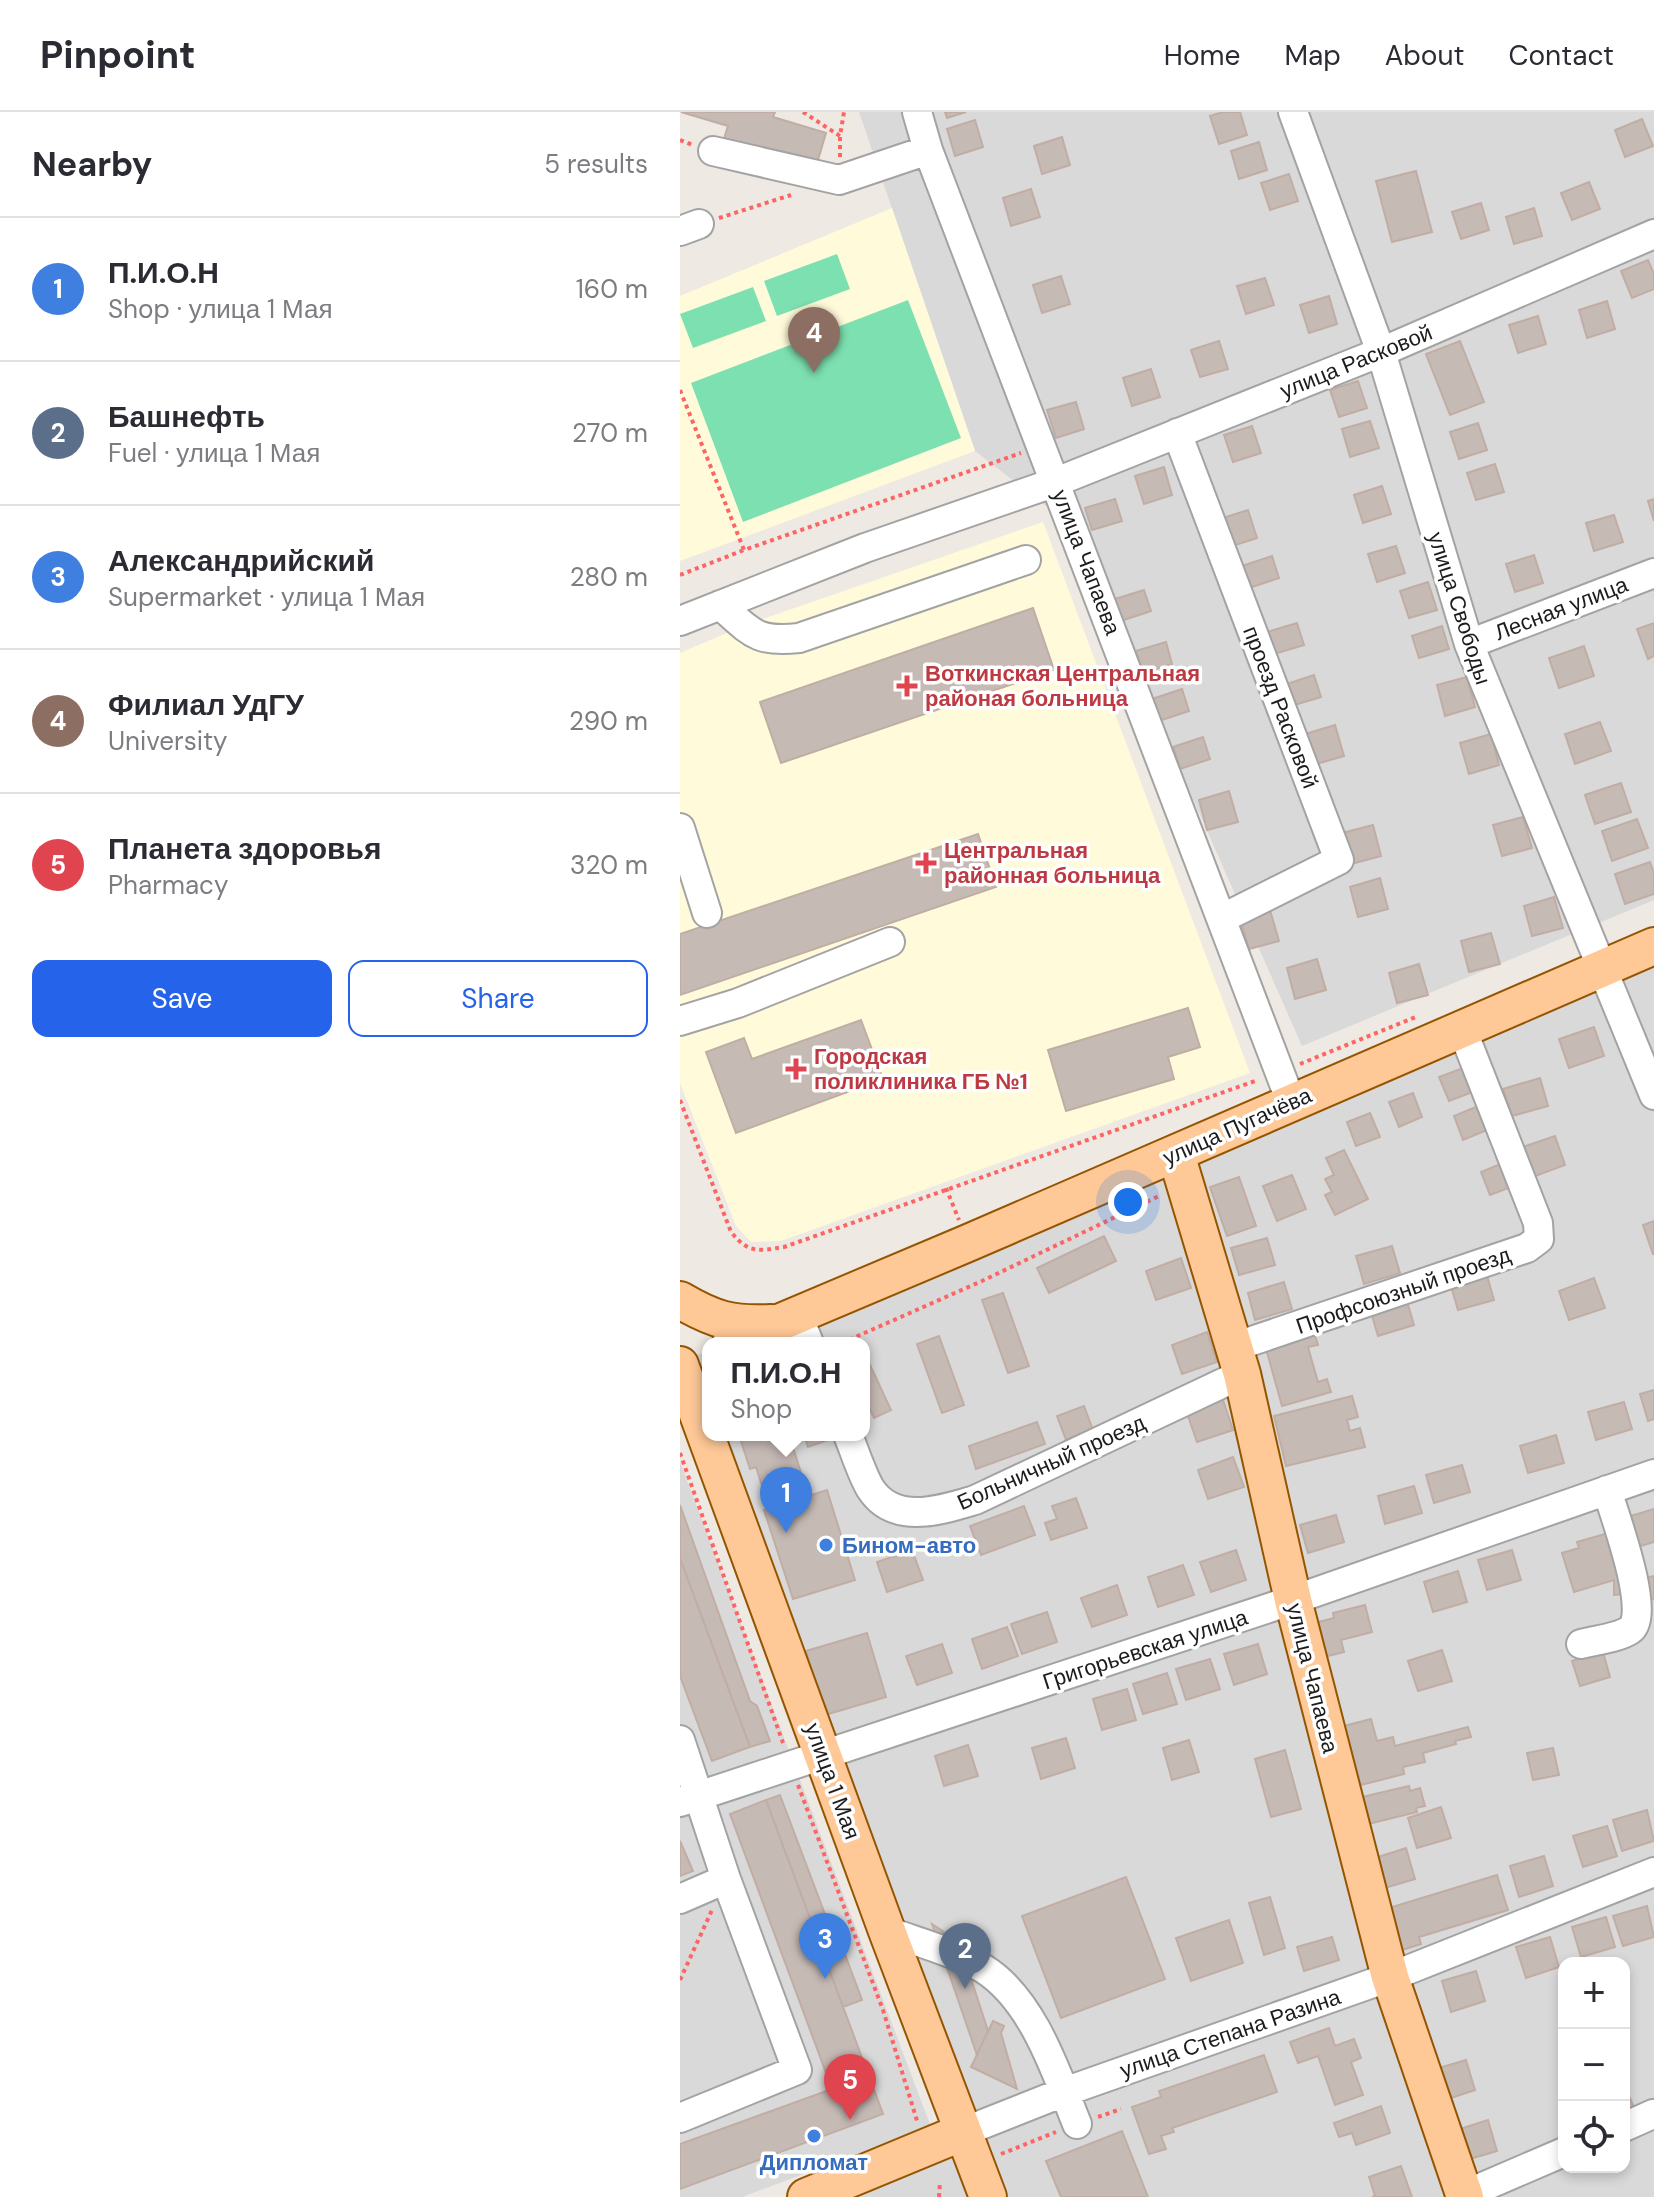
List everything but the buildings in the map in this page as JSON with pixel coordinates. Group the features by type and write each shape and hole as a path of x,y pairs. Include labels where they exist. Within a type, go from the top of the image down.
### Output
{"main road":[{"name":"улица Пугачёва","path":"756,1337 798,1327 1181,1169 1286,1087 1462,1029 1654,946"},
{"name":"улица Чапаева","path":"1181,1169 1238,1361 1293,1600 1390,1977 1464,2196"},
{"path":"680,1300 707,1316 743,1324 798,1327"},
{"path":"680,1364 702,1355"},
{"name":"улица 1 Мая","path":"680,1364 688,1411 824,1755 988,2197"},
{"name":"улица Степана Разина","path":"806,2197 963,2132"}],"street":[{"name":"улица Чапаева","path":"917,112 928,150 1286,1087"},
{"name":"улица Свободы","path":"1293,112 1381,352 1469,644 1654,1095"},
{"path":"713,151 839,180 928,150"},
{"name":"улица Расковой","path":"680,621 865,548 1056,482 1381,352 1654,234"},
{"name":"проезд Расковой","path":"1177,433 1339,860 1223,918"},
{"path":"720,605 755,635 774,641 799,638 1026,560"},
{"name":"Лесная улица","path":"1469,644 1654,573"},
{"path":"680,828 707,913"},
{"path":"680,1021 738,1003 890,942"},
{"name":"Профсоюзный проезд","path":"1238,1361 1527,1248 1539,1239 1538,1223 1462,1029"},
{"name":"Больничный проезд","path":"851,1441 871,1488 881,1500 910,1514 935,1512 975,1500 1238,1361"},
{"name":"Григорьевская улица","path":"690,1799 1293,1600 1654,1474"},
{"path":"1581,1644 1631,1630 1637,1623 1639,1609 1636,1589 1607,1490"},
{"path":"680,1740 690,1799 726,1879 797,2070 680,2118"},
{"name":"улица Степана Разина","path":"963,2132 1064,2092 1390,1977 1654,1872"},
{"path":"680,1899 726,1879"},
{"path":"887,1931 982,1967 1007,1986 1027,2013 1077,2124"},
{"path":"1630,2124 1653,2114"},
{"path":"1464,2196 1558,2155"}],"path":[{"path":"803,112 840,136"},
{"path":"839,180 844,112"},
{"path":"689,228 797,193"},
{"path":"680,390 744,550"},
{"path":"680,575 1042,445"},
{"path":"680,1100 731,1232 743,1246 759,1251 784,1247 946,1188 1286,1087"},
{"path":"856,1337 982,1281 1181,1169"},
{"path":"946,1188 960,1222"},
{"path":"980,1273 982,1281"},
{"path":"680,1980 726,1879"},
{"path":"939,2197 940,2182"}],"shaded area":[{"path":"859,112 1654,112 1654,900 1302,1046 1073,527 975,451"},
{"path":"892,208 975,451 680,561 680,296"},
{"name":"Центральная районная больница","path":"1043,522 1250,1073 781,1241 751,1242 736,1226 680,1083 680,653 748,624"},
{"path":"1654,947 1654,2197 806,2197 963,2132 709,1441 870,1441 870,1337 741,1337"},
{"path":"702,1354 702,1423 680,1363"},
{"path":"680,1462 931,2127 742,2197 680,2197"}],"green space":[{"path":"837,254 850,289 777,316 764,281"},
{"path":"753,287 766,321 693,348 680,314"},
{"path":"908,300 961,438 743,522 691,383"}],"place":[{"name":"Филиал УдГУ","path":"814,373"},
{"name":"Воткинская Центральная районая больница","path":"907,686"},
{"name":"Центральная районная больница","path":"926,863"},
{"name":"Городская поликлиника ГБ №1","path":"796,1069"},
{"name":"П.И.О.Н","path":"786,1533"},
{"name":"Бином-авто","path":"826,1545"},
{"name":"Александрийский","path":"825,1979"},
{"name":"Башнефть","path":"965,1989"},
{"name":"Планета здоровья","path":"850,2120"},
{"name":"Дипломат","path":"814,2136"}]}
